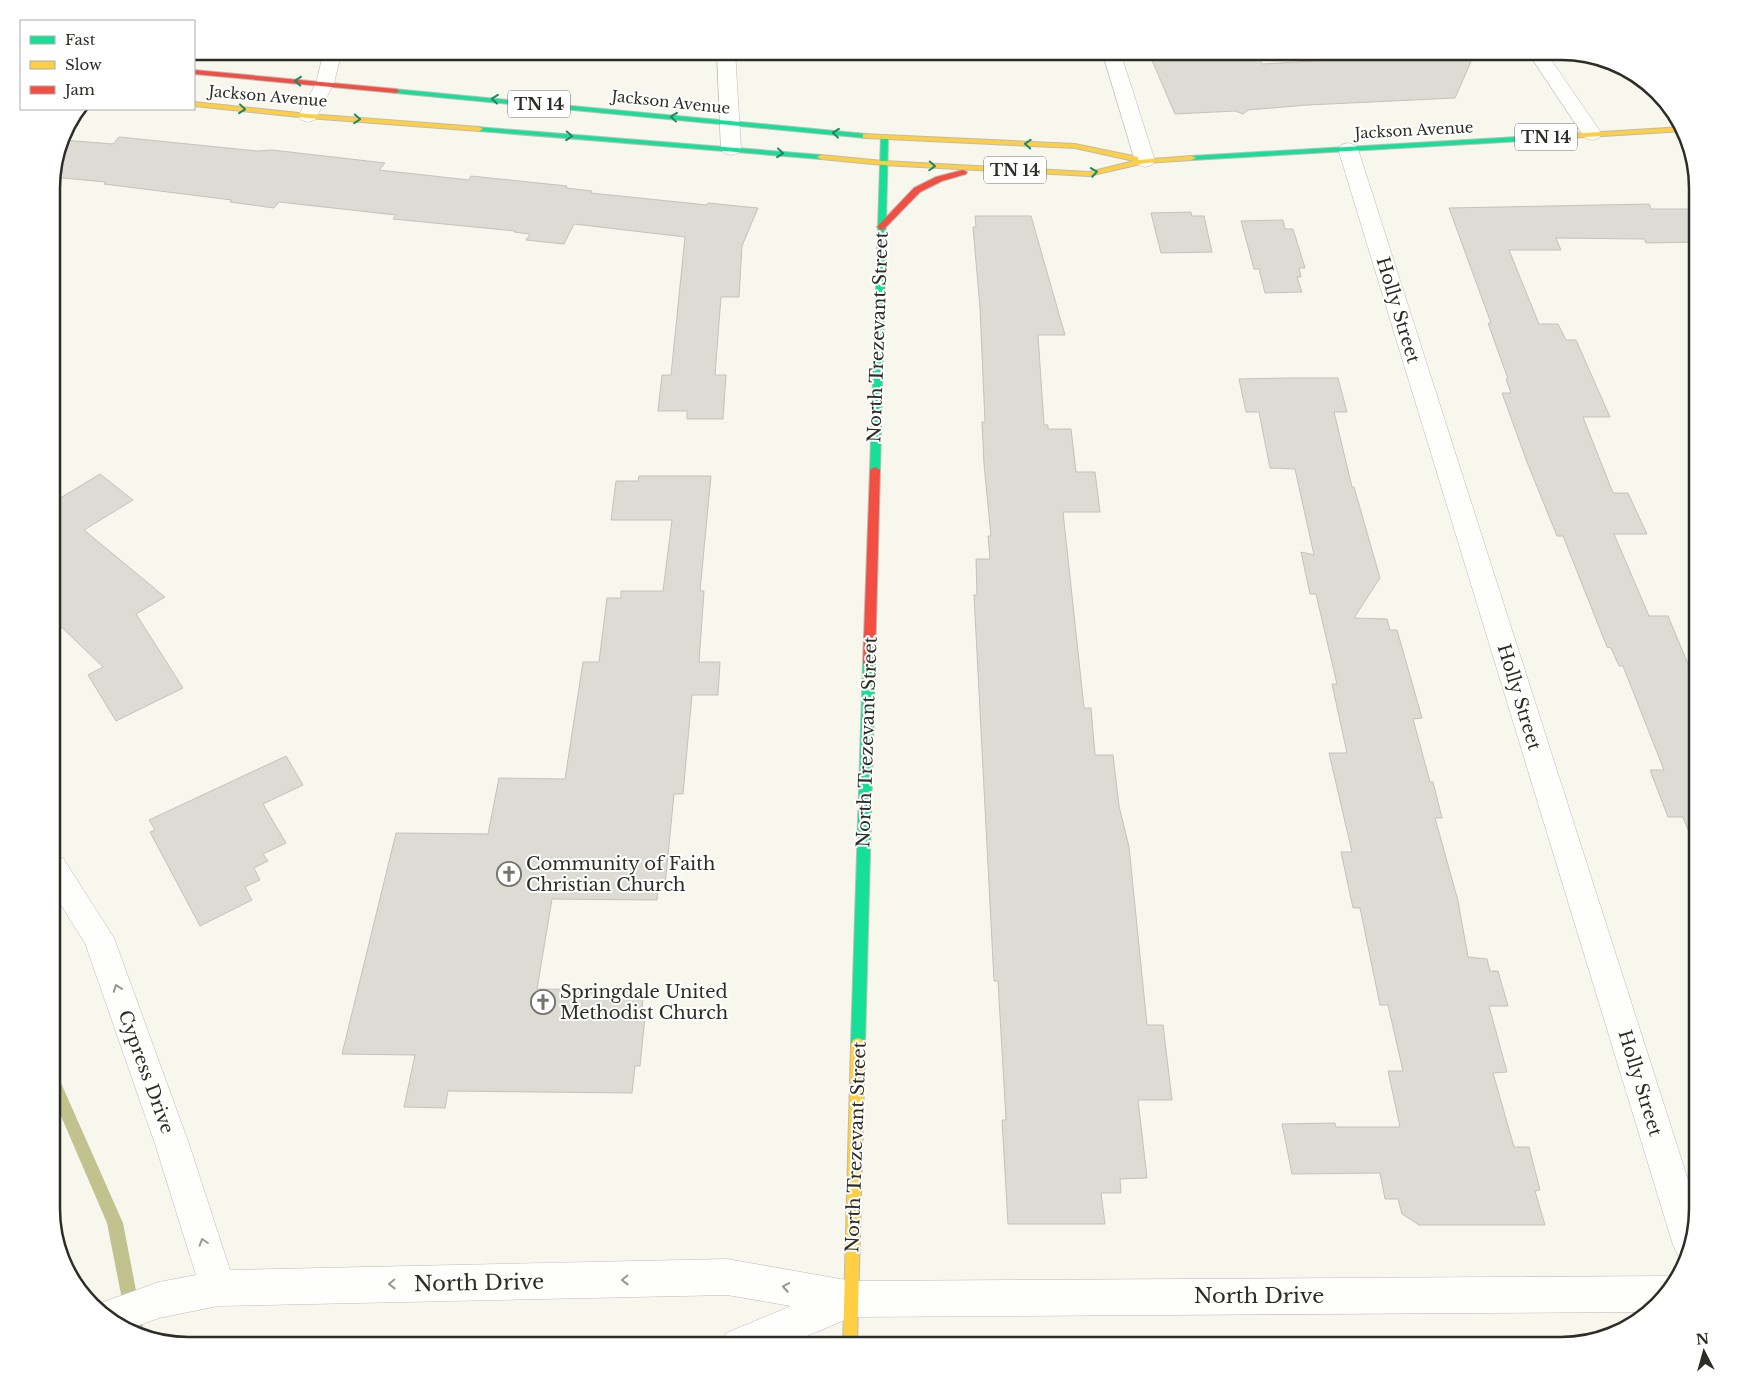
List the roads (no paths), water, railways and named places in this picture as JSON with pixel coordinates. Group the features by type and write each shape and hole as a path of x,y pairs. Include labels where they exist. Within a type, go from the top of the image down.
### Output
{"main road":[{"name":"Jackson Avenue","path":"195,72 325,83 884,138 1075,146 1146,161"},
{"name":"Jackson Avenue","path":"195,104 308,116 731,149 883,164 1089,174 1146,161 1675,130"},
{"name":"North Trezevant Street","path":"850,1337 884,138"},
{"path":"881,227 917,190 939,179 974,168"}],"street":[{"path":"308,116 325,83 331,60"},
{"path":"727,60 731,149"},
{"path":"1114,60 1146,161"},
{"path":"1542,60 1592,134"},
{"name":"Holly Street","path":"1348,149 1687,1233"},
{"name":"Cypress Drive","path":"60,879 99,938 172,1144 218,1288"},
{"name":"North Drive","path":"116,1315 159,1300 218,1288 727,1277 852,1299 1656,1294"},
{"name":"North Drive","path":"761,1337 852,1299"}],"waterway":[{"path":"60,1097 115,1223 135,1325"}],"place":[{"name":"Community of Faith Christian Church","path":"509,874"},
{"name":"Springdale United Methodist Church","path":"543,1002"}]}
